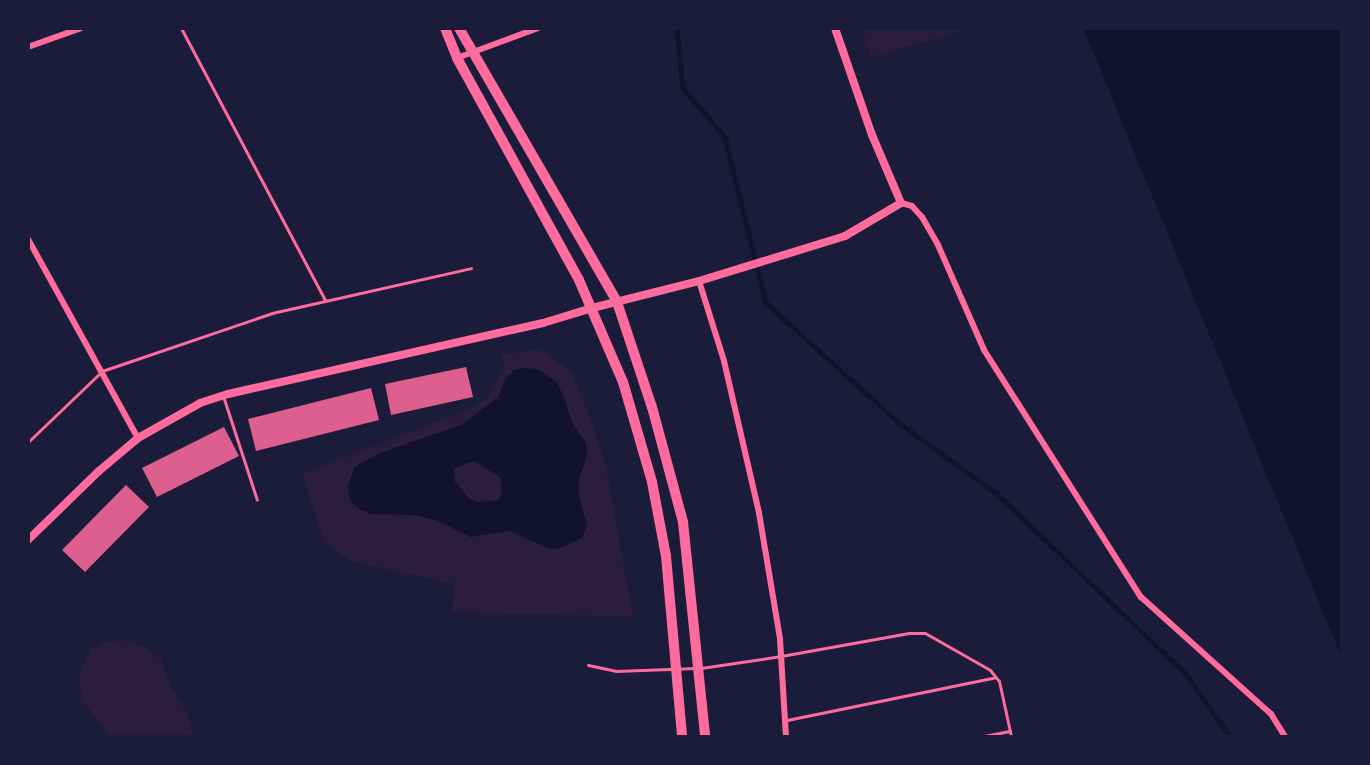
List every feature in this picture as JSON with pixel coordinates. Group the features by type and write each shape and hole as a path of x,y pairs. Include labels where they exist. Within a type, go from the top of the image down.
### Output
{"main road":[{"path":"445,28 457,58 592,308 622,382 652,482 666,556 682,736"},
{"path":"459,28 475,52 617,302 652,407 683,522 705,736"}],"street":[{"path":"28,47 81,28"},
{"path":"457,58 538,28"},
{"path":"835,28 872,135 901,203"},
{"path":"28,540 99,471 138,438 200,403 222,396 543,323 699,281 845,236 901,203 912,206 922,217 938,245 984,350 1142,597 1271,714 1285,736"},
{"path":"28,239 138,438"},
{"path":"699,281 724,361 759,513 781,656 786,736"}],"lane":[{"path":"181,28 325,300"},
{"path":"28,442 102,371 272,313 471,268"},
{"path":"222,396 257,500"},
{"path":"588,665 616,671 699,668 909,633 925,633 973,659 996,677 1006,707 1011,736"},
{"path":"785,721 996,677"},
{"path":"984,736 1010,730"}],"shaded area":[{"path":"861,28 970,29 872,57"},
{"path":"1083,29 1341,29 1341,656 1096,59"},
{"path":"539,349 571,371 591,420 606,467 633,617 452,612 454,584 350,561 324,542 302,474 472,408 488,397 504,366 501,355"},
{"path":"537,369 556,381 573,425 586,443 587,456 579,478 578,491 587,526 582,538 560,548 551,549 509,531 470,537 436,520 412,515 371,514 359,509 350,500 348,487 354,467 380,453 461,425 498,397 506,378 514,370","holes":["474,461 501,478 502,494 498,500 478,502 470,499 455,482 453,469"]},
{"path":"123,640 144,647 161,659 171,687 187,712 193,736 110,736 82,700 79,676 91,649 106,642"}],"building":[{"path":"466,367 473,397 391,415 385,384"},
{"path":"371,388 379,420 256,451 248,419"},
{"path":"224,427 239,456 157,497 142,468"},
{"path":"126,485 149,507 85,572 62,550"}],"waterway":[{"path":"677,28 683,88 725,137 766,303 898,422 996,493 1185,673 1230,736"}]}
